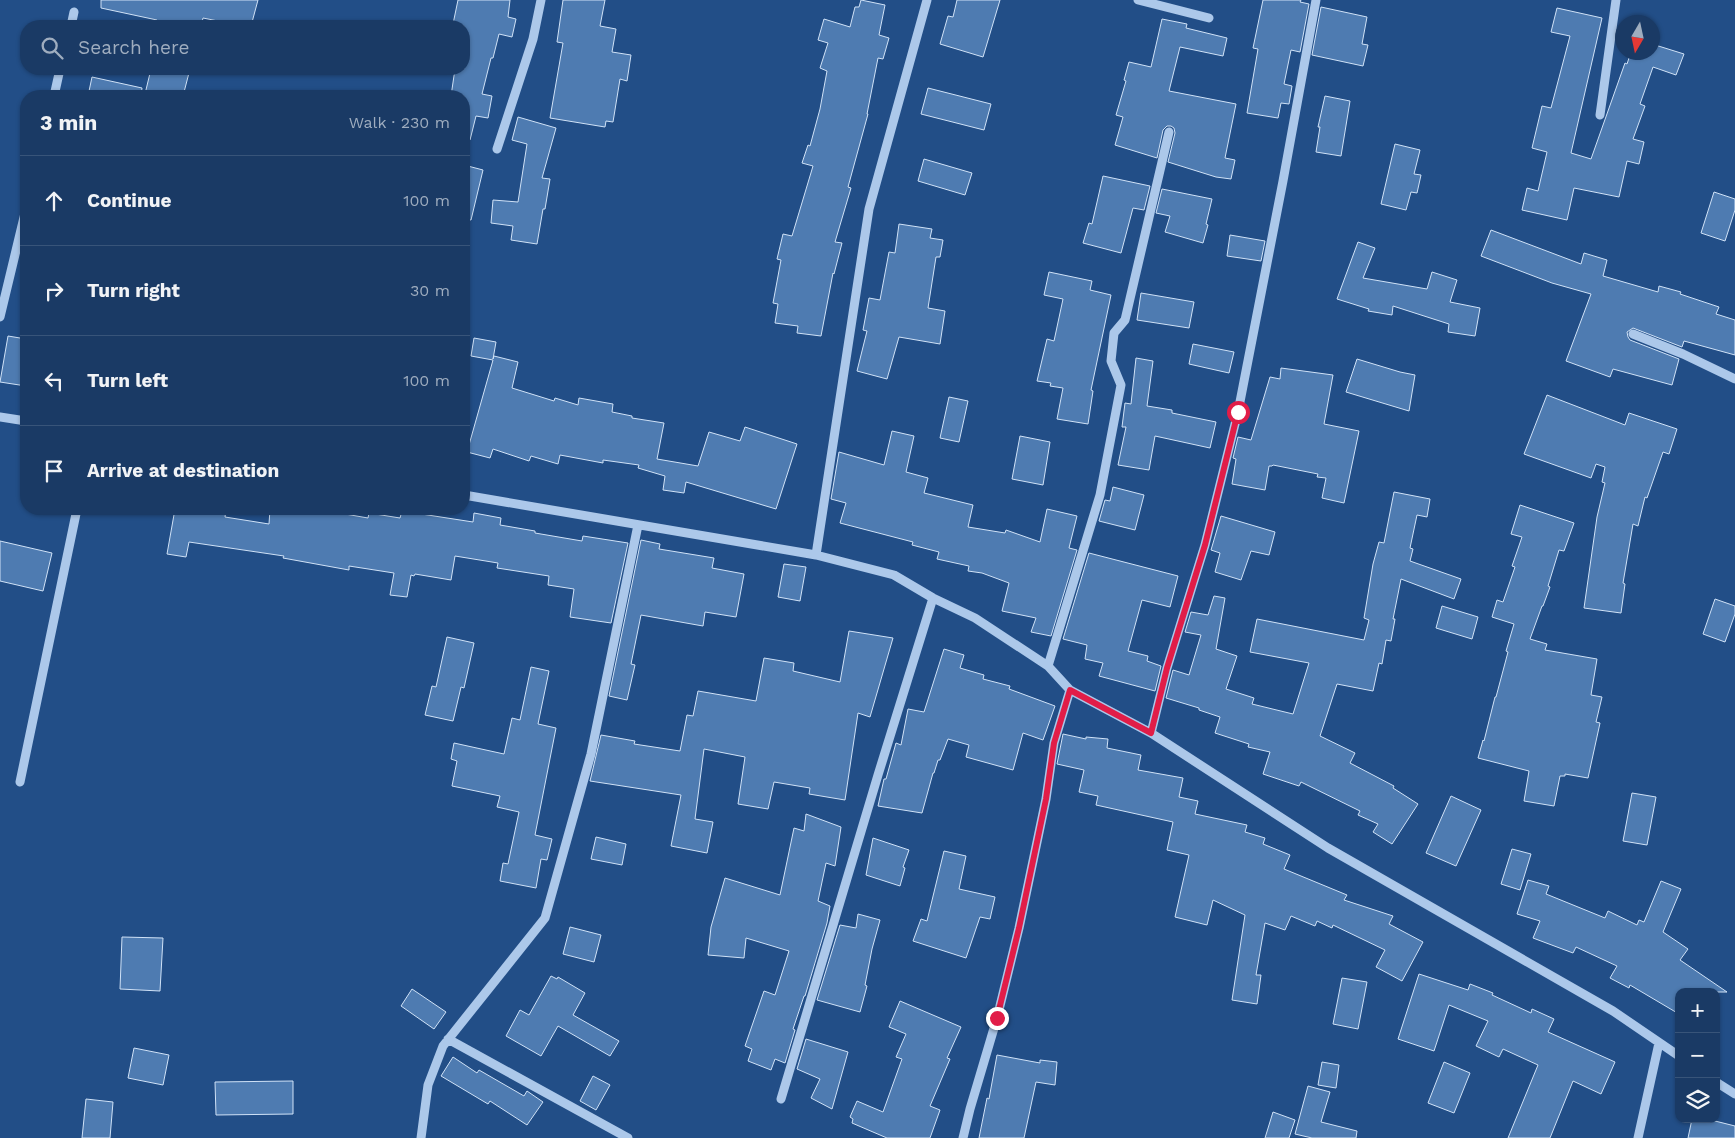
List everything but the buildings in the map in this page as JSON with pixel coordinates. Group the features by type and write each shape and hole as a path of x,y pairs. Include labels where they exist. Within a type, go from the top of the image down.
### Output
{"street":[{"path":"497,149 533,38 541,0"},
{"path":"816,556 869,209 927,0"},
{"path":"1138,0 1209,18"},
{"path":"1151,733 1167,668 1205,545 1238,412 1316,0"},
{"path":"1600,115 1616,0"},
{"path":"72,20 74,12"},
{"path":"55,90 59,75"},
{"path":"1048,666 1100,495 1121,385 1110,361 1114,333 1125,320 1169,132"},
{"path":"0,317 20,234"},
{"path":"1632,334 1683,354 1735,379"},
{"path":"0,417 20,420"},
{"path":"470,496 816,556 894,575 933,598 975,618 1048,666 1070,690 1151,733 1328,848 1613,1011 1675,1053"},
{"path":"20,782 76,515"},
{"path":"421,1138 428,1085 443,1046 545,918 591,754 638,525"},
{"path":"781,1099 878,774 933,598"},
{"path":"963,1138 997,1018 1019,928 1046,799 1054,743 1070,690"},
{"path":"448,1039 628,1138"},
{"path":"1638,1138 1659,1043"},
{"path":"1720,1085 1735,1094"}],"route":[{"path":"997,1018 1019,928 1046,799 1054,743 1070,690 1151,733 1167,668 1205,545 1238,412"}]}
